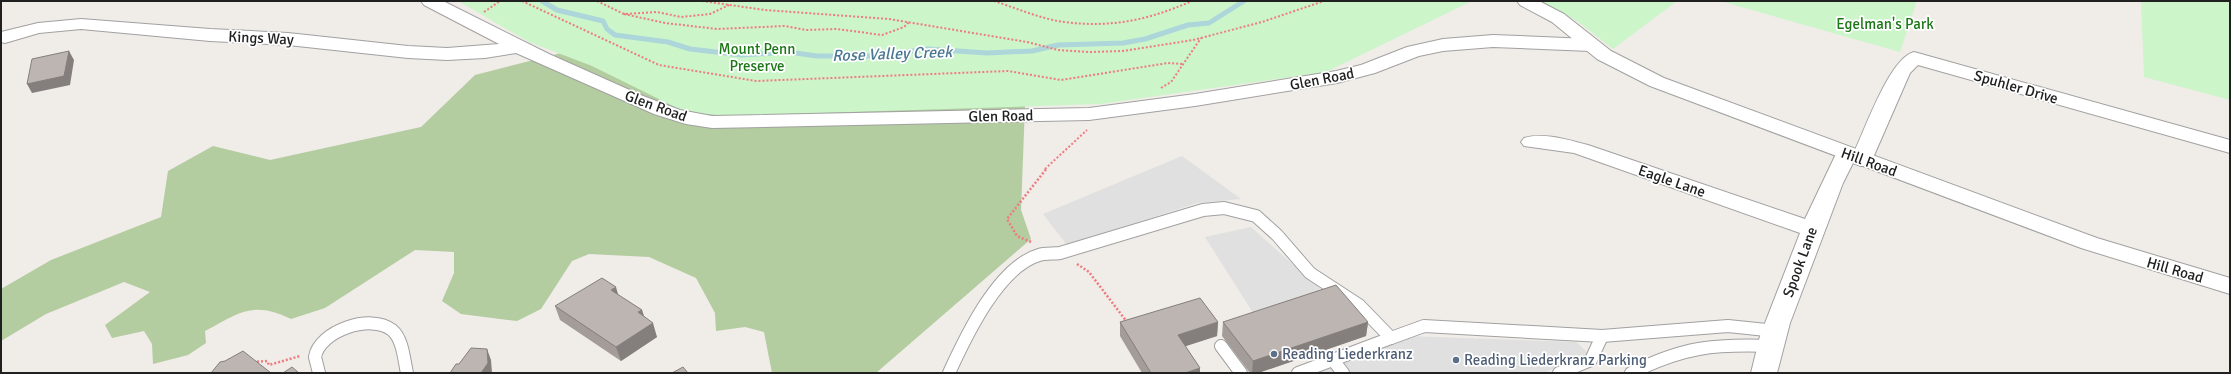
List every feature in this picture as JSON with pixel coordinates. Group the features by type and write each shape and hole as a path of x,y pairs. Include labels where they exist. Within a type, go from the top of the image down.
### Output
{"street":[{"name":"Glen Road","path":"430,1 518,47 669,114 692,120 743,123 1089,114 1337,77 1368,69 1414,51 1443,45 1493,41 1590,45"},
{"name":"Hill Road","path":"1526,1 1558,18 1590,45 1610,59 1657,82 1854,157 2089,243 2230,286"},
{"name":"Kings Way","path":"5,36 38,28 82,24 210,35 288,39 408,52 447,54 518,47"},
{"name":"Spuhler Drive","path":"1854,157 1901,71 1914,58 2230,147"},
{"name":"Eagle Lane","path":"1531,142 1565,145 1812,229"},
{"name":"Spook Lane","path":"1764,373 1774,339 1812,229 1826,195 1854,157"}],"lane":[{"path":"949,373 976,321 996,290 1020,267 1037,256 1060,253 1204,210 1224,208 1241,211 1256,216 1277,235 1310,274 1359,304 1391,338"},
{"path":"319,373 315,360 316,352 326,340 341,330 363,323 377,322 391,329 398,337 407,373"},
{"path":"1298,373 1424,326 1602,336 1728,326 1774,339"},
{"path":"1559,373 1591,360 1602,336"},
{"path":"1631,373 1672,354 1693,349 1774,339"},
{"path":"1221,346 1241,373"},
{"path":"1333,360 1344,373"}],"path":[{"path":"522,1 618,48 659,65 756,81 1008,71 1061,80 1168,63 1183,64"},
{"path":"597,1 624,14 665,23 717,29 785,26 806,30 837,29 882,35 904,27 909,22"},
{"path":"702,1 766,10 862,15 1042,45 1057,50 1099,52 1132,50 1201,37 1254,24 1324,1"},
{"path":"994,1 1063,22 1110,24 1160,15 1192,1"},
{"path":"624,14 657,12 681,17 710,14 729,5"},
{"path":"1157,90 1171,82 1201,37"},
{"path":"1090,128 1044,170 1008,219 1017,236 1060,253 1089,272 1128,323"},
{"path":"247,364 261,360 267,361 269,365 316,352"}],"green space":[{"name":"Mount Penn Preserve","path":"458,1 1472,1 1326,72 1100,104 727,116 685,112 592,66 529,42"},
{"path":"765,1 1029,1 1021,210 1031,239 876,373 772,373 764,332 745,327 716,331 715,313 696,278 649,257 589,254 572,261 541,309 517,321 461,314 442,301 454,273 454,252 415,250 325,308 291,319 278,313 266,310 246,311 237,314 205,331 206,343 188,355 153,364 152,344 144,331 112,338 105,325 150,292 124,282 46,314 1,341 1,289 51,260 161,217 168,171 213,146 270,160 421,127 475,75"},
{"path":"1540,1 1677,1 1613,49 1577,21"},
{"name":"Egelman's Park","path":"1720,1 1917,1 1900,52"},
{"path":"2141,1 2230,1 2230,100 2144,77"}],"shaded area":[{"path":"1182,156 1241,199 1197,203 1067,245 1043,214"},
{"path":"1251,227 1326,294 1255,316 1205,237"},
{"name":"Reading Liederkranz Parking","path":"1407,336 1576,342 1588,353 1544,373 1323,373 1320,368"}],"building":[{"path":"69,51 64,76 27,84 32,59"},
{"path":"602,278 616,287 611,290 642,310 638,312 653,323 616,347 555,306"},
{"name":"Reading Liederkranz","path":"1336,285 1368,322 1253,361 1223,322"},
{"path":"1200,298 1218,322 1178,335 1200,368 1185,373 1151,373 1120,322"},
{"path":"471,348 487,349 488,363 481,373 450,373 456,364 459,364"},
{"path":"243,351 271,373 211,373 220,362 225,361"},
{"path":"292,367 299,373 283,373"},
{"path":"683,367 688,373 672,373"}],"waterway":[{"name":"Rose Valley Creek","path":"542,1 557,10 603,21 607,29 615,35 668,42 690,49 742,55 788,52 817,56 875,56 928,49 987,53 1032,51 1058,45 1123,43 1145,39 1188,25 1209,23 1244,1"}],"place":[{"name":"Reading Liederkranz","path":"1274,354"},
{"name":"Reading Liederkranz Parking","path":"1456,360"}]}
